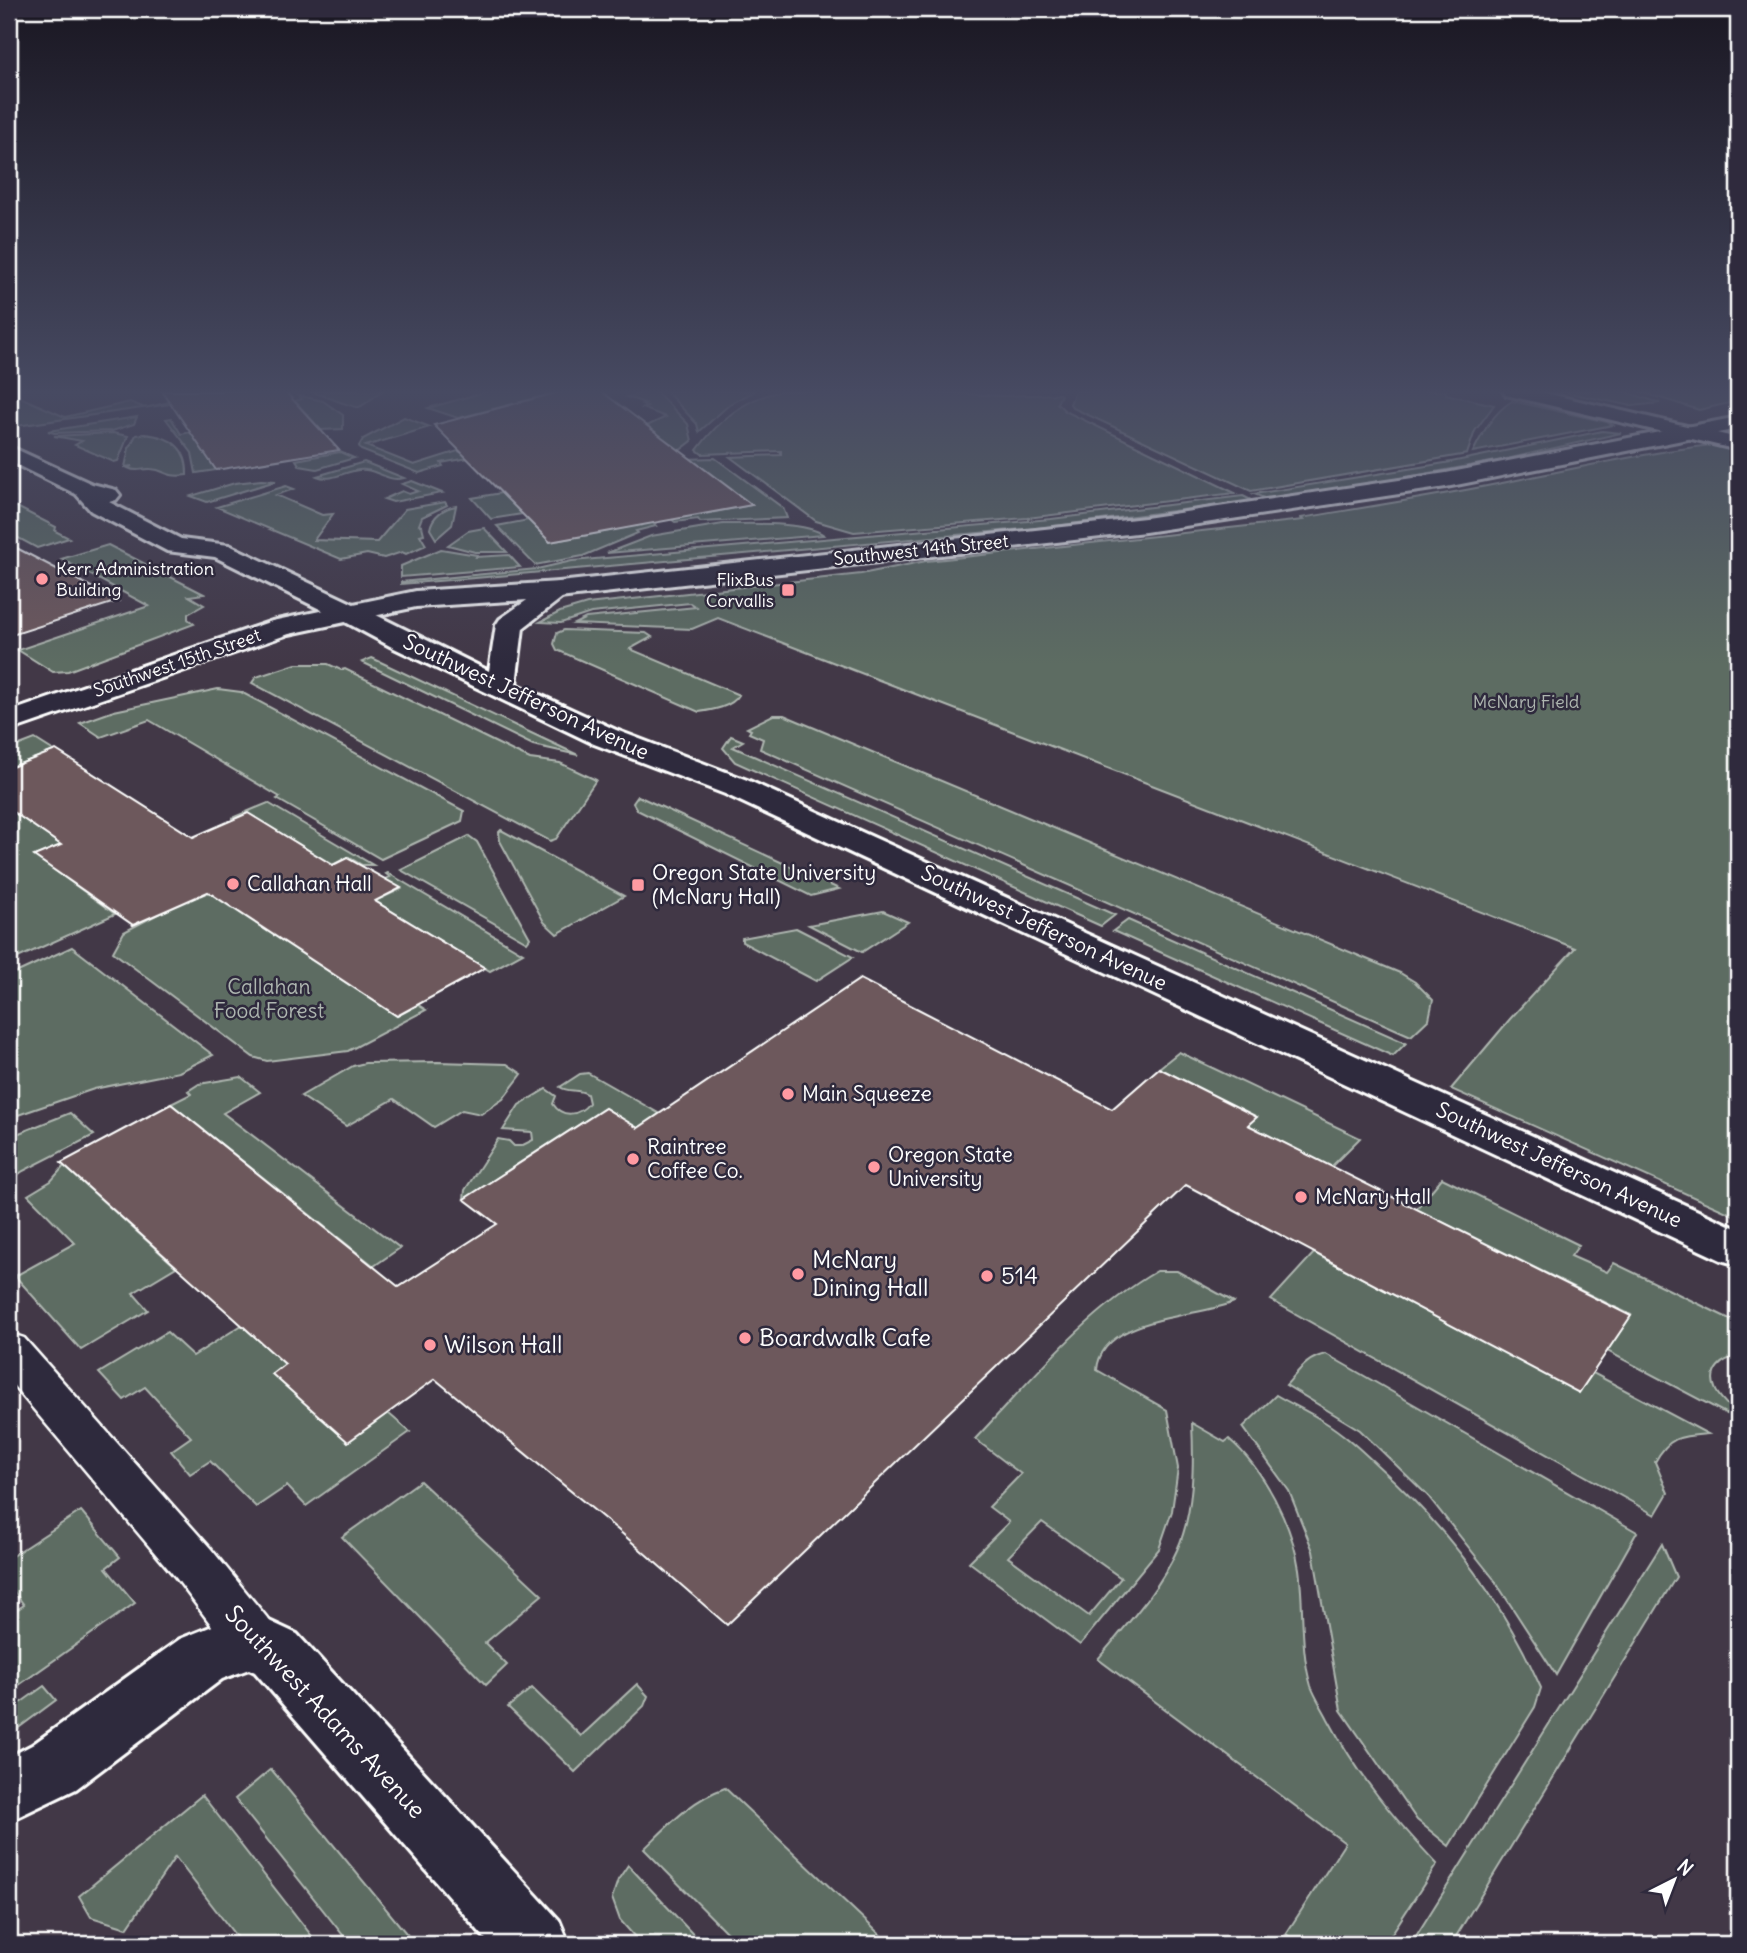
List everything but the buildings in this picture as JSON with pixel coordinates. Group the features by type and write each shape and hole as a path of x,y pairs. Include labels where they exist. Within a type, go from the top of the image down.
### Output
{"street":[{"path":"70,482 84,489 140,503 160,512"},
{"name":"Southwest 14th Street","path":"348,612 416,599 559,590 1145,525 1432,482"},
{"path":"84,489 99,506 176,546 220,550"},
{"path":"190,526 210,535 220,550"},
{"name":"Southwest Jefferson Avenue","path":"220,550 400,640 605,737 748,792 1738,1248"},
{"path":"501,687 510,625 559,590"},
{"name":"Southwest 15th Street","path":"9,722 282,627 348,612"},
{"name":"Southwest Adams Avenue","path":"9,1350 194,1564 254,1641 276,1653 535,1944"},
{"path":"9,1790 54,1767 201,1659 225,1648 254,1641"}],"shaded area":[{"name":"Oregon State University","path":"9,482 1738,482 1738,1944 9,1944"}],"green space":[{"path":"272,482 207,502 191,496 235,483"},
{"path":"415,482 442,493 393,502 384,499 402,491 409,494 418,491 402,484"},
{"path":"701,482 748,482 783,508 787,518 700,522 698,519 675,522 667,516 689,511 695,516 751,505"},
{"path":"764,482 1212,482 1235,493 1027,518 854,532 816,521"},
{"path":"1232,482 1303,482 1251,491"},
{"path":"1327,482 1378,482 1269,500 1254,494"},
{"name":"McNary Field","path":"1507,482 1738,482 1738,1217 1451,1089 1575,948 718,618 692,629 574,624 586,618 696,607 690,603 591,613 561,623 540,622 560,612 587,604 861,574 926,561 1303,520 1301,518"},
{"path":"286,486 294,489 276,495 322,515 333,514 314,540 377,542 405,509 445,502 447,505 422,517 419,525 422,526 424,534 420,535 426,545 406,554 402,552 384,558 367,554 341,559 217,507"},
{"path":"501,493 522,514 491,519 472,498"},
{"path":"1243,496 1253,501 1046,527 401,584 537,569 572,561 1051,519"},
{"path":"9,503 56,527 55,531 69,538 37,548 9,533"},
{"path":"456,506 452,525 436,539 430,529 433,520 443,511"},
{"path":"649,519 656,526 636,531 638,533 583,556 535,565 497,526 528,520 550,542 610,531"},
{"path":"723,524 790,525 824,535 607,553 651,536"},
{"path":"484,528 507,552 475,552 448,545 468,531"},
{"path":"108,545 204,594 189,596 204,605 188,614 188,619 194,624 68,671 53,672 18,650 149,606 61,559"},
{"path":"441,549 477,555 476,557 509,555 520,567 401,577 401,566"},
{"path":"564,630 646,633 652,637 630,649 739,695 727,705 699,712 557,650 554,644 557,633"},
{"path":"372,658 578,755 533,745 362,662"},
{"path":"296,664 328,664 345,669 530,759 560,763 596,780 556,839 550,841 252,683 256,677"},
{"path":"218,689 241,692 464,811 462,821 381,859 149,720 101,737 80,723 114,711"},
{"path":"773,715 784,715 1400,973 1415,982 1433,1000 1429,1019 1411,1036 760,749 763,739 749,733 751,730 747,728"},
{"path":"731,736 743,741 733,747 1115,915 1101,926 735,762 723,748"},
{"path":"35,739 54,751 9,768 9,749"},
{"path":"638,796 839,889 811,896 637,810 633,803"},
{"path":"268,803 373,865 362,865 348,857 323,870 300,845 248,814 232,818"},
{"path":"9,809 61,845 35,856 115,914 9,962"},
{"path":"501,830 624,896 557,934 544,922 500,841"},
{"path":"469,836 477,842 530,938 527,942 401,870"},
{"path":"386,874 523,953 490,971 375,901 401,889 385,879 390,877"},
{"name":"Callahan Food Forest","path":"205,889 397,1016 418,1005 426,1010 348,1051 267,1061 253,1057 113,952 124,932"},
{"path":"883,911 908,922 862,952 809,925"},
{"path":"1128,920 1406,1043 1393,1056 1113,931"},
{"path":"796,928 853,957 816,981 742,942 742,938"},
{"path":"72,947 213,1055 179,1072 94,1089 9,1118 9,976"},
{"path":"1179,1052 1360,1138 1331,1167 1248,1125 1256,1117 1159,1068"},
{"path":"365,1063 507,1064 522,1074 503,1099 481,1114 462,1110 434,1127 394,1099 346,1126 301,1096 353,1066"},
{"path":"588,1073 660,1114 638,1129 605,1108 464,1199 465,1190 498,1139 509,1141 514,1146 521,1146 533,1140 532,1132 503,1130 519,1105 546,1089 556,1096 553,1104 557,1109 561,1112 576,1113 589,1103 587,1094 560,1087 580,1074"},
{"path":"241,1077 260,1092 223,1113 400,1248 374,1266 171,1104 191,1094 188,1091 199,1084"},
{"path":"70,1113 94,1135 23,1171 9,1181 9,1137"},
{"path":"64,1166 176,1267 133,1293 148,1310 81,1350 15,1276 75,1243 28,1195 51,1181"},
{"path":"1442,1178 1579,1245 1571,1256 1607,1272 1614,1263 1738,1323 1738,1357 1718,1366 1713,1376 1716,1391 1729,1407 1727,1414 1607,1351 1631,1315 1416,1209"},
{"path":"1314,1253 1579,1392 1593,1373 1708,1434 1677,1439 1660,1453 1655,1462 1668,1493 1655,1515 1271,1300"},
{"path":"1157,1271 1177,1271 1234,1302 1132,1329 1115,1339 1103,1352 1097,1370 1167,1410 1178,1468 1172,1511 1159,1549 1080,1645 969,1562 1009,1522 989,1507 1021,1474 975,1439 1060,1348 1106,1306","holes":["1042,1522 1121,1578 1089,1616 1008,1557"]},
{"path":"242,1325 285,1364 388,1413 410,1432 306,1506 287,1486 256,1507 210,1461 190,1474 171,1451 191,1437 145,1387 124,1400 99,1373 167,1332 193,1356"},
{"path":"1326,1354 1637,1532 1556,1675 1493,1578 1428,1496 1360,1430 1286,1385 1308,1362"},
{"path":"1276,1395 1317,1417 1344,1436 1427,1514 1491,1596 1541,1688 1535,1707 1449,1846 1417,1820 1341,1710 1313,1551 1289,1491 1243,1427"},
{"path":"1192,1423 1225,1442 1229,1439 1265,1481 1290,1534 1299,1569 1305,1658 1313,1690 1364,1778 1437,1864 1385,1944 1300,1944 1286,1934 1345,1843 1098,1659 1161,1580 1183,1536 1193,1471"},
{"path":"420,1481 542,1595 485,1643 507,1665 486,1685 342,1537"},
{"path":"81,1511 120,1557 106,1568 135,1603 9,1692 9,1615 24,1605 9,1585 9,1558"},
{"path":"1662,1544 1676,1577 1455,1938 1451,1944 1411,1944"},
{"path":"637,1684 648,1696 644,1706 575,1772 508,1707 532,1688 581,1736"},
{"path":"44,1686 56,1700 9,1735 9,1711"},
{"path":"271,1769 415,1944 350,1944 235,1799"},
{"path":"725,1788 890,1944 738,1944 644,1849 691,1806"},
{"path":"202,1795 318,1944 242,1944 175,1857 127,1928 91,1917 79,1896"},
{"path":"628,1865 702,1944 641,1944 620,1920 612,1898 618,1880"}],"place":[{"name":"Kerr Administration Building","path":"42,579"},
{"name":"FlixBus Corvallis","path":"788,590"},
{"name":"Callahan Hall","path":"233,884"},
{"name":"Oregon State University (McNary Hall)","path":"638,885"},
{"name":"Main Squeeze","path":"788,1094"},
{"name":"Raintree Coffee Co.","path":"633,1159"},
{"name":"Oregon State University","path":"874,1167"},
{"name":"McNary Hall","path":"1301,1197"},
{"name":"McNary Dining Hall","path":"798,1274"},
{"name":"514","path":"987,1276"},
{"name":"Boardwalk Cafe","path":"745,1338"},
{"name":"Wilson Hall","path":"430,1345"}]}
